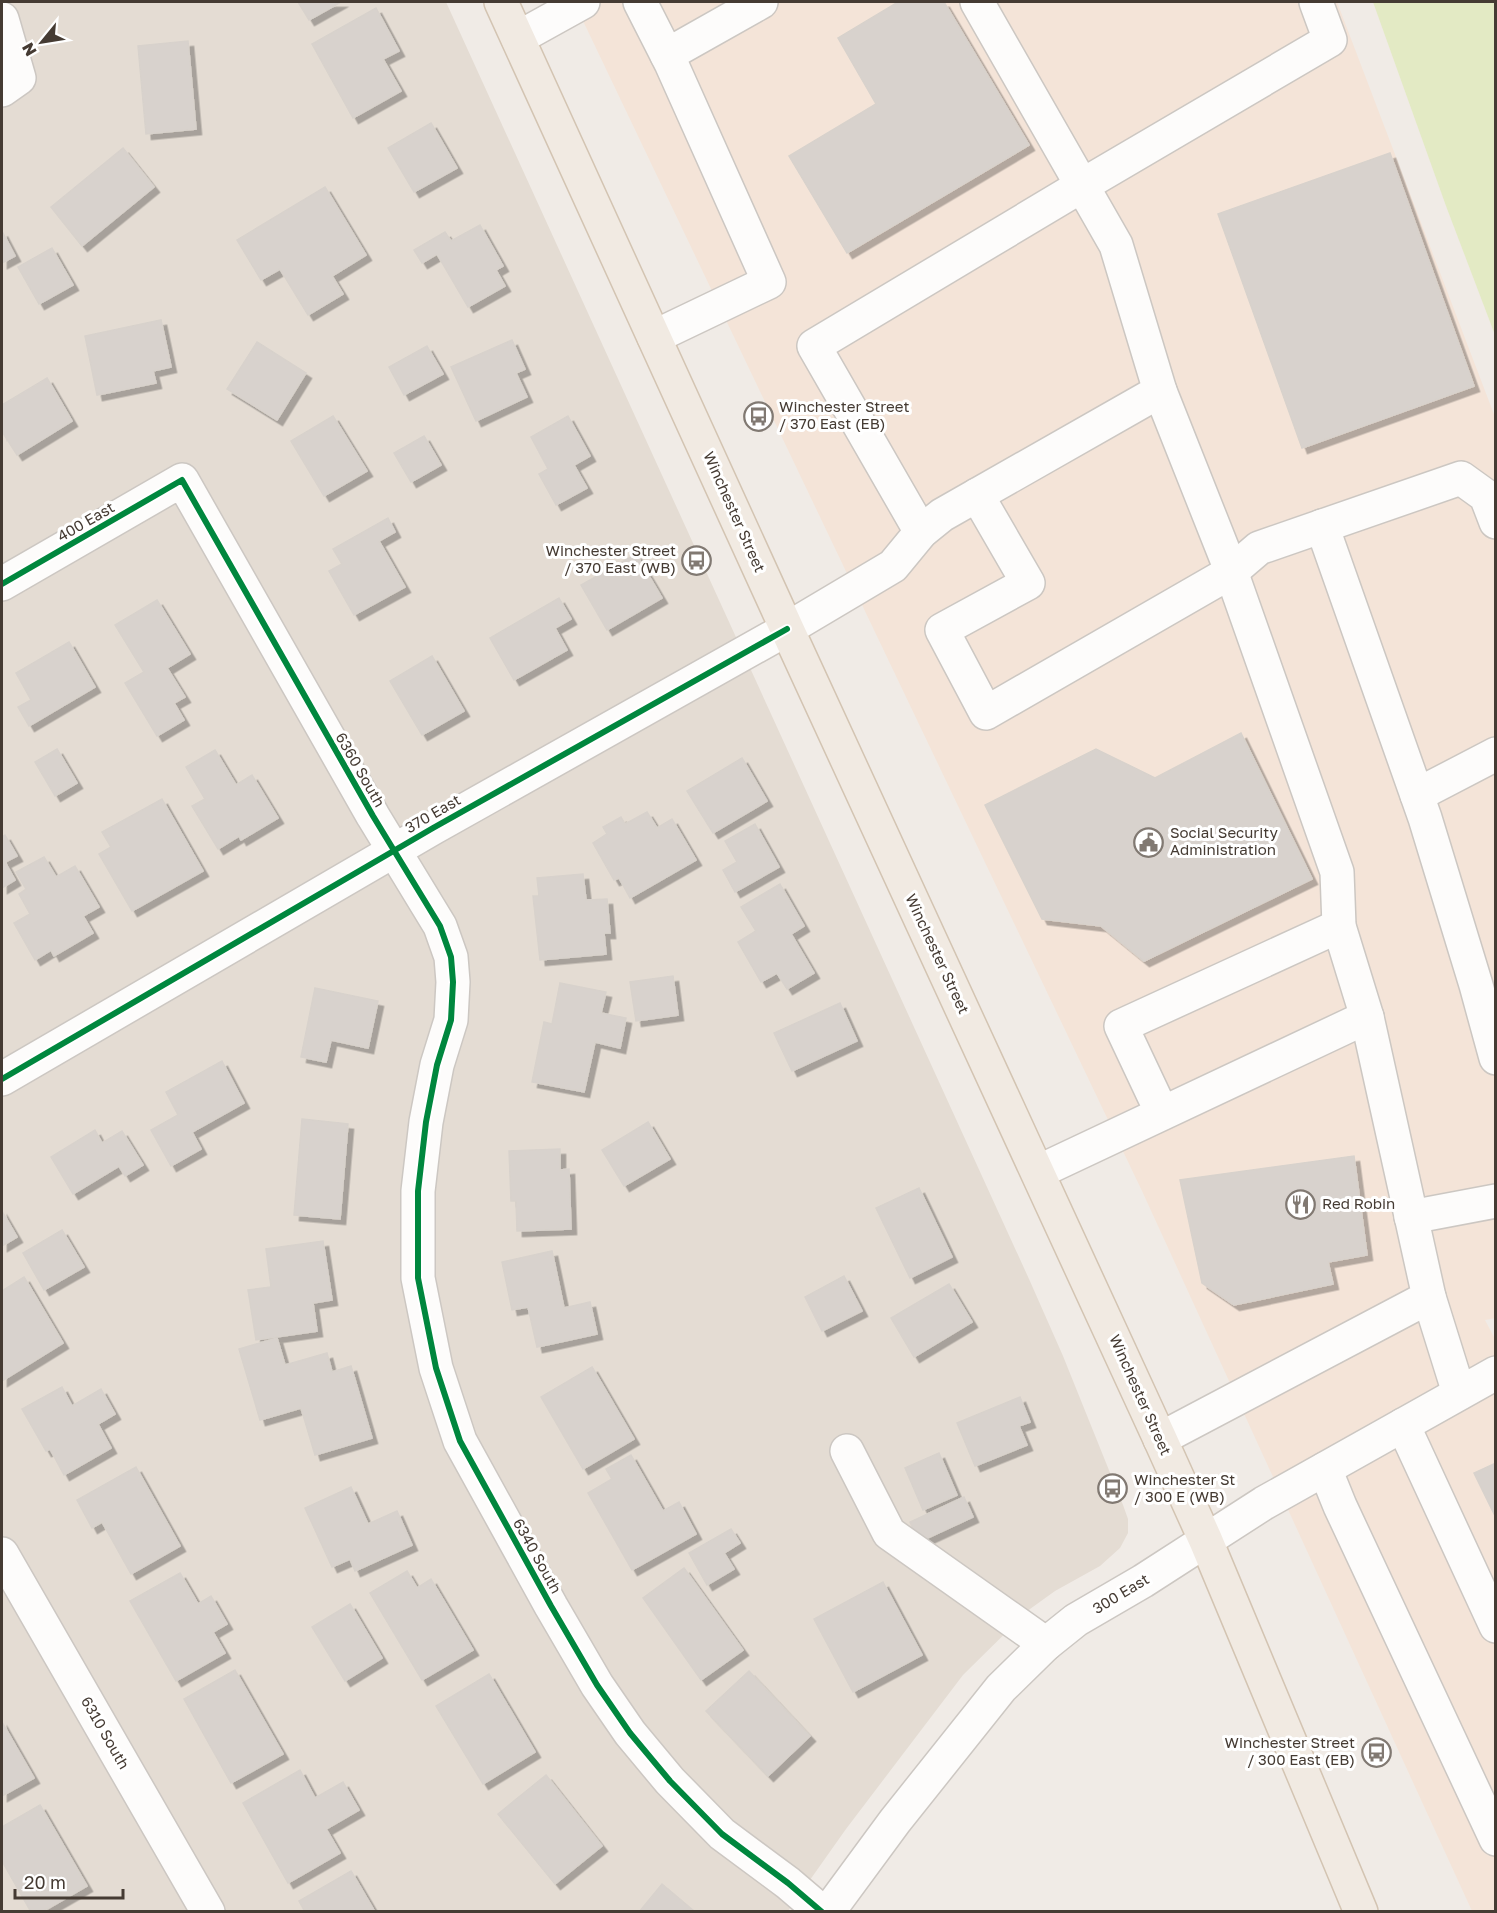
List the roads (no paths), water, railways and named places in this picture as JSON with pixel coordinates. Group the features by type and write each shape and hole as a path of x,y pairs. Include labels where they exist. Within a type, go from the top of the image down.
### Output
{"main road":[{"name":"Winchester Street","path":"501,2 1206,1541 1361,1911"}],"street":[{"path":"518,38 583,2"},
{"path":"640,2 667,55 769,282 654,337"},
{"path":"667,55 761,2"},
{"path":"978,2 1116,245 1160,391 1231,572 1337,872 1339,926 1367,1017 1429,1297 1459,1393"},
{"path":"921,532 814,346 1330,40 1316,2"},
{"path":"2,19 10,84"},
{"name":"370 East","path":"2,1079 394,850 787,629 893,566 921,532 942,514 1160,391"},
{"path":"978,495 1028,583 942,630 986,713 1231,572 1259,548 1461,478 1486,496 1496,522"},
{"name":"400 East","path":"2,584 182,480"},
{"name":"6360 South","path":"182,480 440,926 451,957 453,982 451,1020 437,1065 426,1122"},
{"path":"1322,526 1418,795 1496,1058"},
{"path":"1418,795 1496,754"},
{"path":"1162,1113 1122,1026 1339,926"},
{"path":"1038,1172 1367,1017"},
{"name":"6340 South","path":"426,1122 418,1191 418,1278 436,1368 460,1442 597,1685 630,1733 670,1781 722,1834 822,1911"},
{"path":"1411,1217 1496,1201"},
{"path":"1160,1439 1429,1297"},
{"name":"300 East","path":"828,1911 895,1821 1001,1688 1046,1644 1076,1620 1264,1503 1496,1373"},
{"path":"1402,1425 1496,1626"},
{"path":"847,1451 889,1533 1046,1644"},
{"path":"1325,1469 1340,1506 1496,1839"},
{"name":"6310 South","path":"2,1554 208,1911"}],"place":[{"name":"Winchester Street / 370 East (EB)","path":"758,416"},
{"name":"Winchester Street / 370 East (WB)","path":"697,560"},
{"name":"Social Security Administration","path":"1149,842"},
{"name":"Red Robin","path":"1301,1204"},
{"name":"Winchester St / 300 E (WB)","path":"1113,1489"},
{"name":"Winchester Street / 300 East (EB)","path":"1376,1752"}]}
